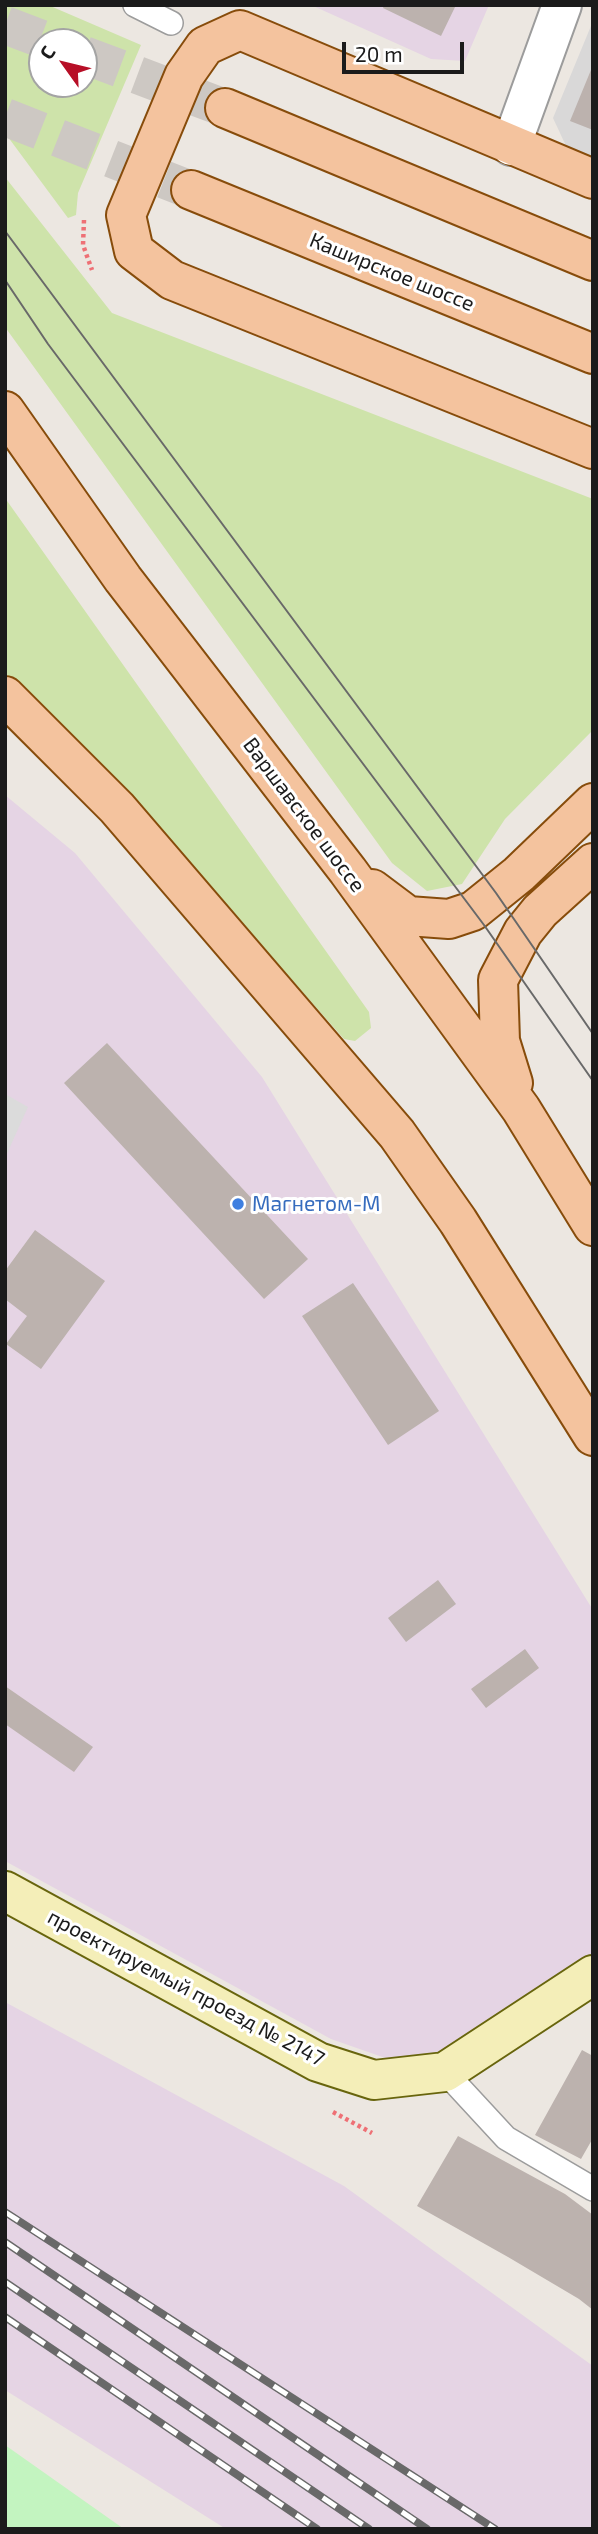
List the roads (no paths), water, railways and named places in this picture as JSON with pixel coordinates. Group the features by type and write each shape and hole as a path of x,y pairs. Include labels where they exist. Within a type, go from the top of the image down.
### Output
{"main road":[{"path":"593,179 240,30 205,46 184,76 126,215 134,251 172,281 593,449"},
{"path":"225,108 593,261"},
{"name":"Каширское шоссе","path":"191,190 593,354"},
{"name":"Варшавское шоссе","path":"5,411 123,579 348,871 521,1109 593,1226"},
{"path":"5,696 117,808 397,1134 458,1221 593,1436"},
{"path":"348,871 408,916 449,919 473,911 496,893 593,803"},
{"path":"521,1109 500,1041 498,980 523,932 541,911 593,863"}],"street":[{"path":"511,146 562,5"},
{"name":"проектируемый проезд № 2147","path":"5,1891 318,2062 374,2080 445,2072 593,1975"}],"lane":[{"path":"135,5 171,23"},
{"path":"445,2072 506,2138 593,2189"}],"tunnel":[{"path":"5,25 28,34"},
{"path":"98,60 225,108"},
{"path":"5,117 191,190"}],"tram line":[{"path":"5,231 496,893 593,1034"},
{"path":"5,280 48,344 484,925 593,1081"}],"railway":[{"path":"5,2212 495,2529"},
{"path":"5,2242 427,2529"},
{"path":"5,2282 369,2529"},
{"path":"5,2317 317,2529"}],"place":[{"name":"Магнетом-М","path":"238,1204"}]}
